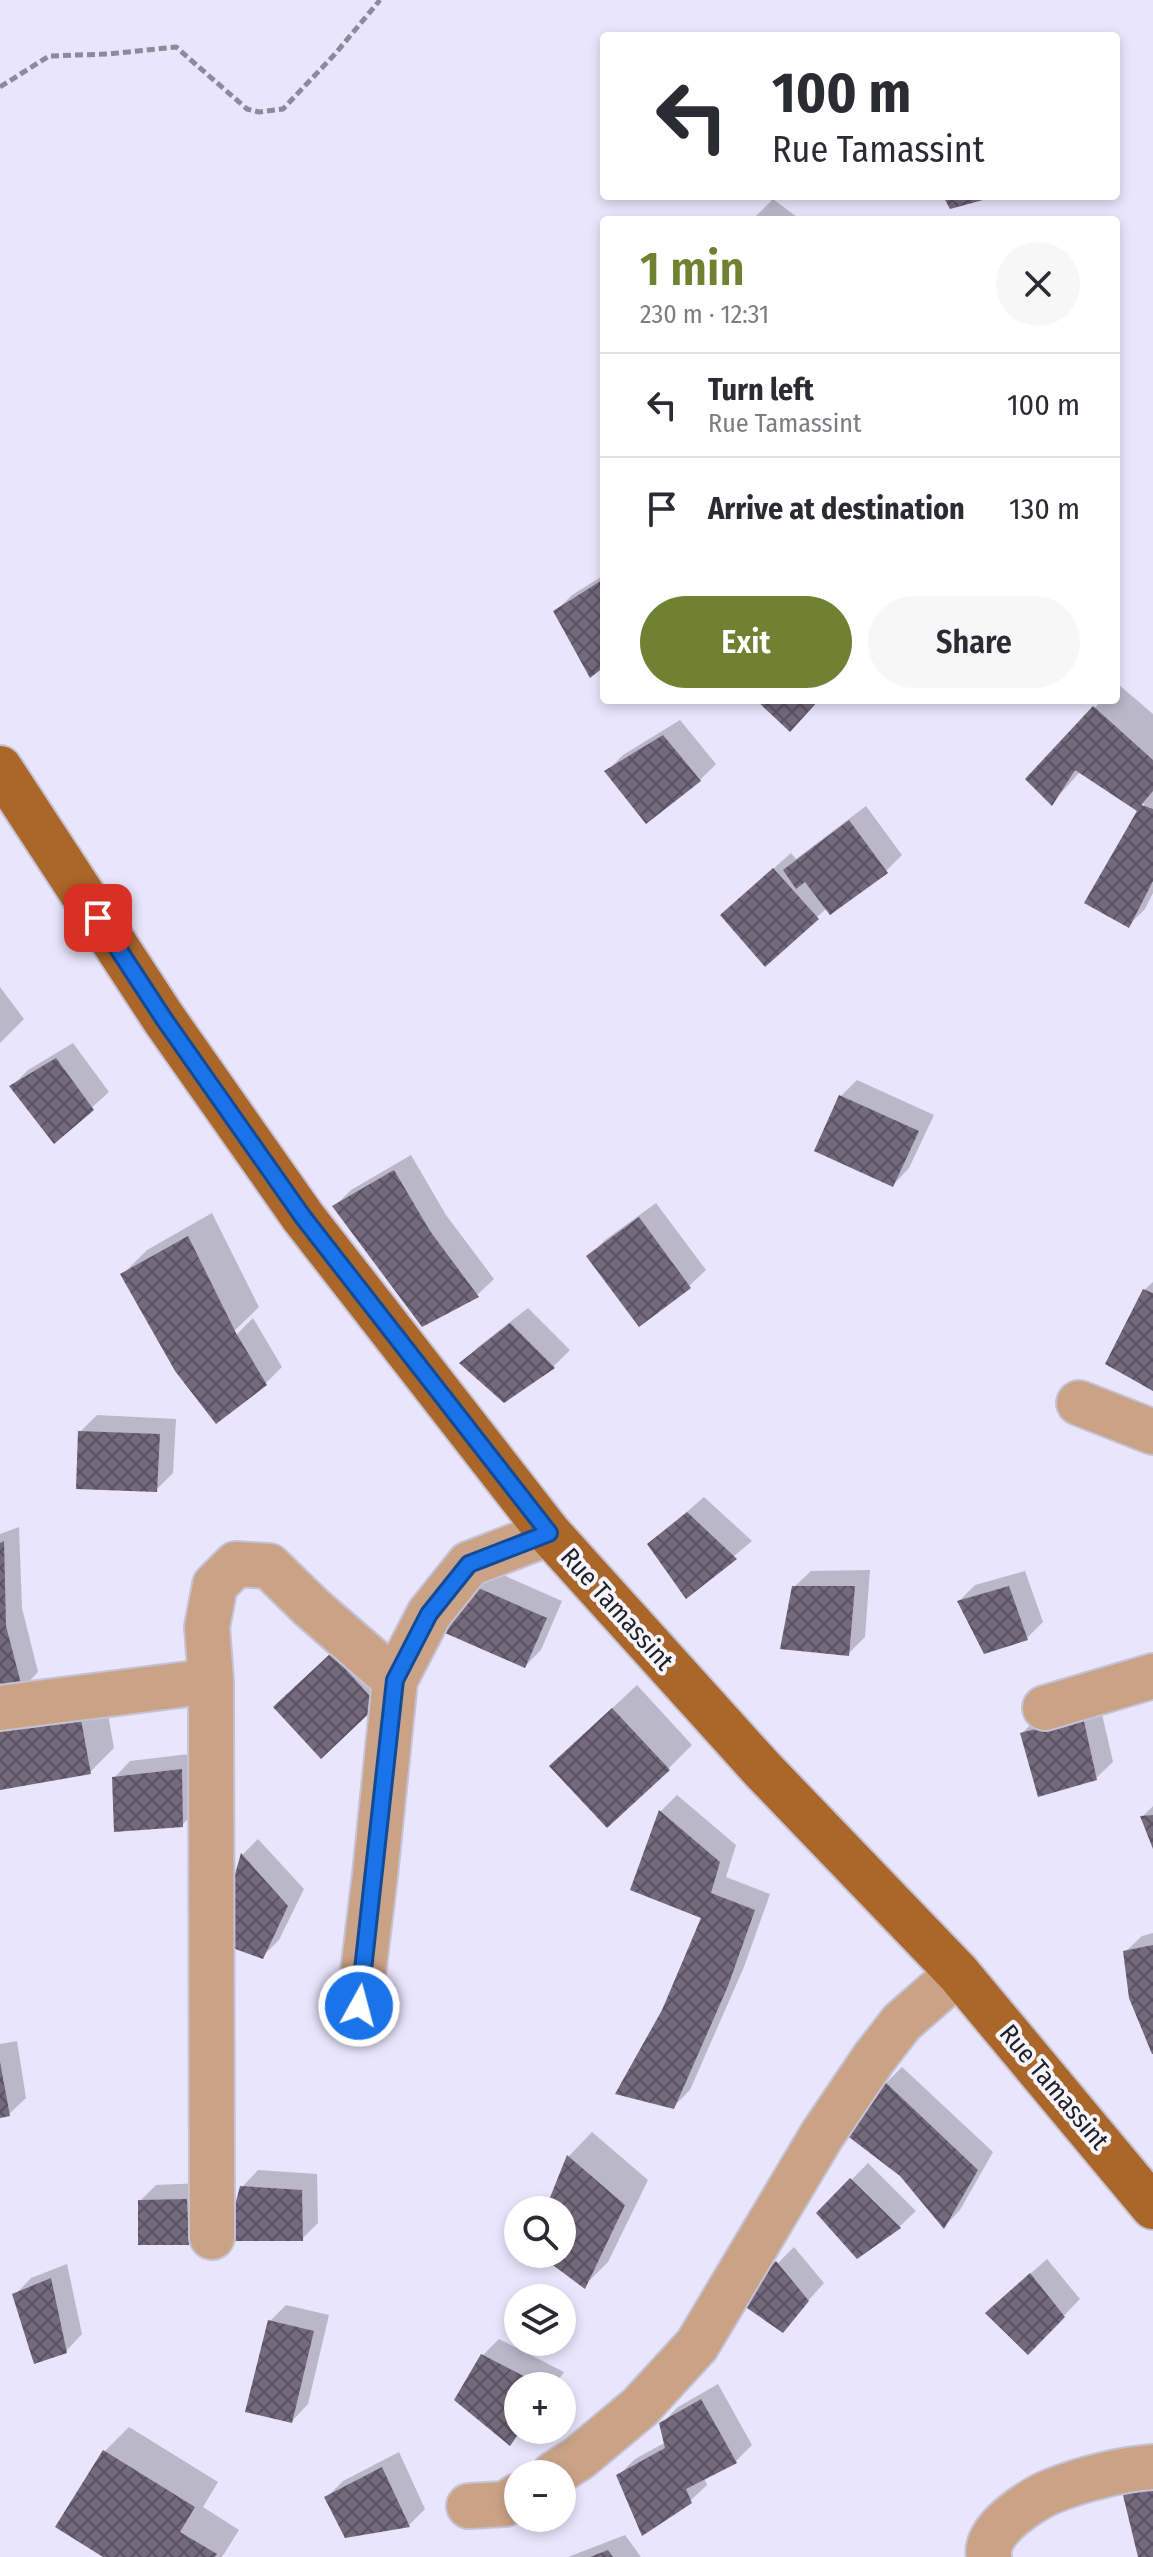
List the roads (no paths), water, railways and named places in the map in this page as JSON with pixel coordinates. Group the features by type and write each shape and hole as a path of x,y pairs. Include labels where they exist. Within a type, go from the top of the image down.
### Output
{"main road":[{"name":"Rue Tamassint","path":"0,768 164,1019 303,1217 549,1533 762,1769 958,1973 1153,2207"}],"street":[{"path":"1079,1403 1153,1432"},
{"path":"359,2006 395,1680 429,1614 469,1564 549,1533"},
{"path":"212,2237 211,1681 207,1627 215,1585 236,1564 269,1566 395,1680"},
{"path":"1045,1708 1153,1676"},
{"path":"0,1708 211,1681"},
{"path":"576,2460 640,2407 697,2345 777,2208 874,2058 902,2022 958,1973"},
{"path":"989,2557 992,2537 1003,2523 1053,2490 1137,2468 1153,2467"},
{"path":"469,2506 504,2504"}]}
